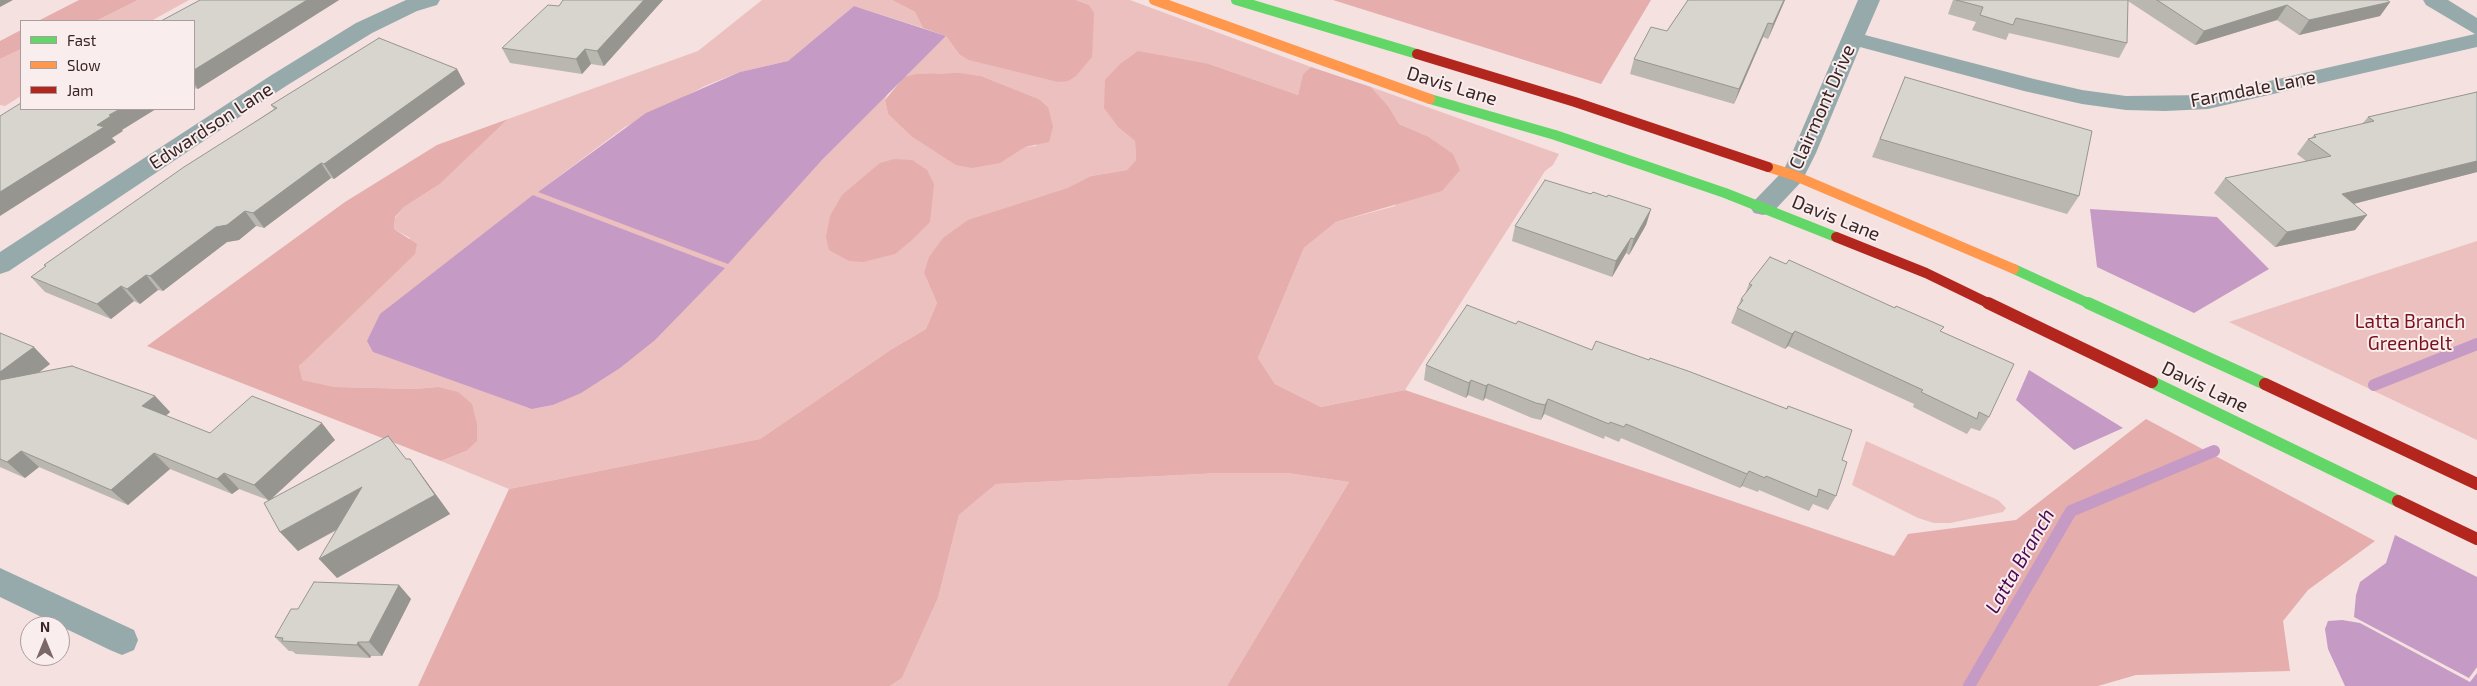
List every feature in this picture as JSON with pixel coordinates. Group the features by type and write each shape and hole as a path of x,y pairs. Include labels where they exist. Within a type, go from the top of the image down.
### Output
{"street":[{"name":"Edwardson Lane","path":"0,265 278,81 364,28 409,6 429,0"},
{"name":"Davis Lane","path":"1154,0 1436,101 1555,135 1763,207 1926,272 2477,539"},
{"name":"Davis Lane","path":"1236,0 1575,102 1793,175 2033,276 2477,484"},
{"name":"Clairmont Drive","path":"1763,207 1793,175 1869,0"},
{"path":"2434,0 2477,28"},
{"name":"Farmdale Lane","path":"1853,38 2065,93 2126,103 2165,104 2208,102 2477,40"},
{"path":"0,582 122,640"}],"green space":[{"path":"138,0 189,0 153,20 98,20"},
{"path":"762,0 892,0 915,12 923,28 854,6 788,61 740,72 707,85 625,127 538,192 821,161 888,93 885,100 888,114 911,136 1025,147 1036,146 1048,107 1039,99 981,76 943,73 904,77 946,36 959,54 1089,5 1076,0 1130,0 1311,67 1303,74 1298,95 1209,64 1119,128 1135,141 1136,160 1127,170 1091,176 924,273 937,303 926,329 892,349 760,439 509,489 441,461 466,451 438,387 415,389 335,387 301,380 299,366 410,238 394,229 395,218 404,207 440,184 508,119 698,51","holes":["533,195 724,268 581,392 553,405 532,409"]},
{"path":"20,49 20,97 5,106 0,105 0,59"},
{"path":"1371,87 1559,154 1553,165 1545,171 1405,390 1321,407 1275,384 1258,358 1304,248 1336,222 1395,206 1427,136 1399,124 1389,107"},
{"name":"Latta Branch Greenbelt","path":"2477,241 2477,440 2229,322"},
{"path":"1866,441 1998,500 2006,508 2003,512 1950,523 1934,523 1918,518 1852,485"},
{"path":"1221,473 1287,473 1349,482 1227,686 890,686 902,678 938,598 959,515 996,484"}],"shaded area":[{"path":"79,0 138,0 98,20 40,20"},
{"path":"892,0 1076,0 1089,5 1094,13 1092,57 1076,76 1068,81 1058,82 969,60 959,54 946,36 923,28 915,12"},
{"path":"1333,0 1651,0 1601,84"},
{"path":"854,6 946,36 821,161 728,264 538,192 646,113 740,72 788,61"},
{"path":"20,31 20,49 0,59 0,41"},
{"path":"1138,51 1209,64 1298,95 1303,74 1311,67 1371,87 1389,107 1399,124 1427,136 1453,154 1460,170 1442,191 1336,222 1304,248 1258,358 1275,384 1321,407 1405,390 1894,556 1908,534 2016,520 2146,419 2375,541 2308,590 2283,621 2290,671 2136,675 2098,686 1227,686 1349,482 1287,473 1221,473 996,484 959,515 938,598 902,678 890,686 418,686 509,489 760,439 892,349 926,329 937,303 924,273 929,257 943,238 968,220 1068,188 1091,176 1127,170 1136,160 1135,141 1119,128 1104,108 1105,80 1120,64"},
{"path":"958,73 981,76 1039,99 1048,107 1053,127 1049,142 1025,147 1000,163 972,168 956,165 911,136 888,114 885,100 904,77 916,74"},
{"path":"508,119 440,184 404,207 395,217 394,229 417,244 415,254 299,366 302,380 335,387 415,389 438,387 458,392 472,404 477,424 477,441 466,451 441,461 147,346 345,202 437,145"},
{"path":"894,159 912,160 927,170 934,184 930,222 895,254 863,262 849,261 829,250 826,237 830,216 842,195 880,163"},
{"path":"533,195 725,268 655,340 620,368 581,393 553,405 532,409 373,352 367,341 380,314"},
{"path":"2090,209 2217,217 2269,269 2194,313 2097,267"},
{"path":"2029,370 2123,428 2074,450 2016,400"},
{"path":"2395,535 2477,577 2477,667 2469,678 2354,617 2356,595 2360,582 2386,563"},
{"path":"2342,620 2360,623 2470,682 2477,673 2477,686 2345,686 2328,649 2325,629 2328,621"}],"building":[{"path":"200,0 307,0 195,69 195,20 163,20"},
{"path":"563,0 644,0 597,51 585,49 576,59 502,48 548,5 559,6"},
{"path":"1688,0 1784,0 1773,24 1768,23 1739,89 1634,59 1651,27 1667,31"},
{"path":"1956,0 2128,0 2127,43 2016,18 2013,25 1980,15 1983,7"},
{"path":"2157,0 2387,0 2390,2 2309,20 2287,5 2204,31"},
{"path":"379,38 457,69 324,164 321,163 253,213 245,211 227,225 216,227 150,276 146,275 127,289 121,286 97,304 31,277 46,266 44,265 184,167 277,108 271,105"},
{"path":"1905,77 2092,131 2079,196 1880,139"},
{"path":"2477,92 2477,161 2342,194 2367,215 2287,232 2225,178 2331,156 2308,139 2316,137 2314,135 2374,121 2368,117"},
{"path":"20,104 20,110 118,110 97,125 104,127 0,192 0,116"},
{"path":"1545,180 1591,194 1593,192 1607,197 1608,195 1651,209 1634,239 1631,238 1616,261 1515,226"},
{"path":"1770,257 1786,264 1789,260 1895,308 1896,306 1944,327 1940,331 2014,364 1989,417 1979,412 1977,419 1921,392 1923,390 1795,331 1792,334 1737,308 1743,300 1741,299 1752,285 1749,284"},
{"path":"1467,305 1516,324 1518,321 1592,350 1596,341 1649,360 1650,358 1787,409 1788,406 1852,430 1842,460 1847,462 1836,496 1819,489 1817,497 1766,476 1765,478 1749,471 1747,474 1626,424 1624,427 1610,422 1609,424 1548,399 1545,405 1536,403 1488,384 1486,386 1471,380 1469,383 1426,365"},
{"path":"0,333 34,347 0,372"},
{"path":"72,366 155,396 142,406 210,433 252,396 322,423 254,485 224,473 217,479 154,453 111,490 21,451 7,462 0,459 0,380"},
{"path":"388,436 406,459 410,459 435,495 319,559 362,487 280,532 264,503"},
{"path":"314,582 399,585 369,642 358,642 357,645 282,641 283,638 275,637 291,609 298,609"}],"waterway":[{"name":"Latta Branch","path":"2374,385 2477,344"},
{"name":"Latta Branch","path":"1969,686 2071,511 2214,451"}],"traffic: fast":[{"path":"1236,0 1417,54"},
{"path":"1430,99 1555,135 1725,193 1836,237"},
{"path":"2014,269 2265,384"},
{"path":"2152,382 2398,501"}],"traffic: slow":[{"path":"1154,0 1430,99"},
{"path":"1768,167 1793,175 2014,269"}],"traffic: jam":[{"path":"1417,54 1575,102 1768,167"},
{"path":"1836,237 1926,273 2152,382"},
{"path":"2265,384 2477,484"},
{"path":"2398,501 2477,539"}]}
